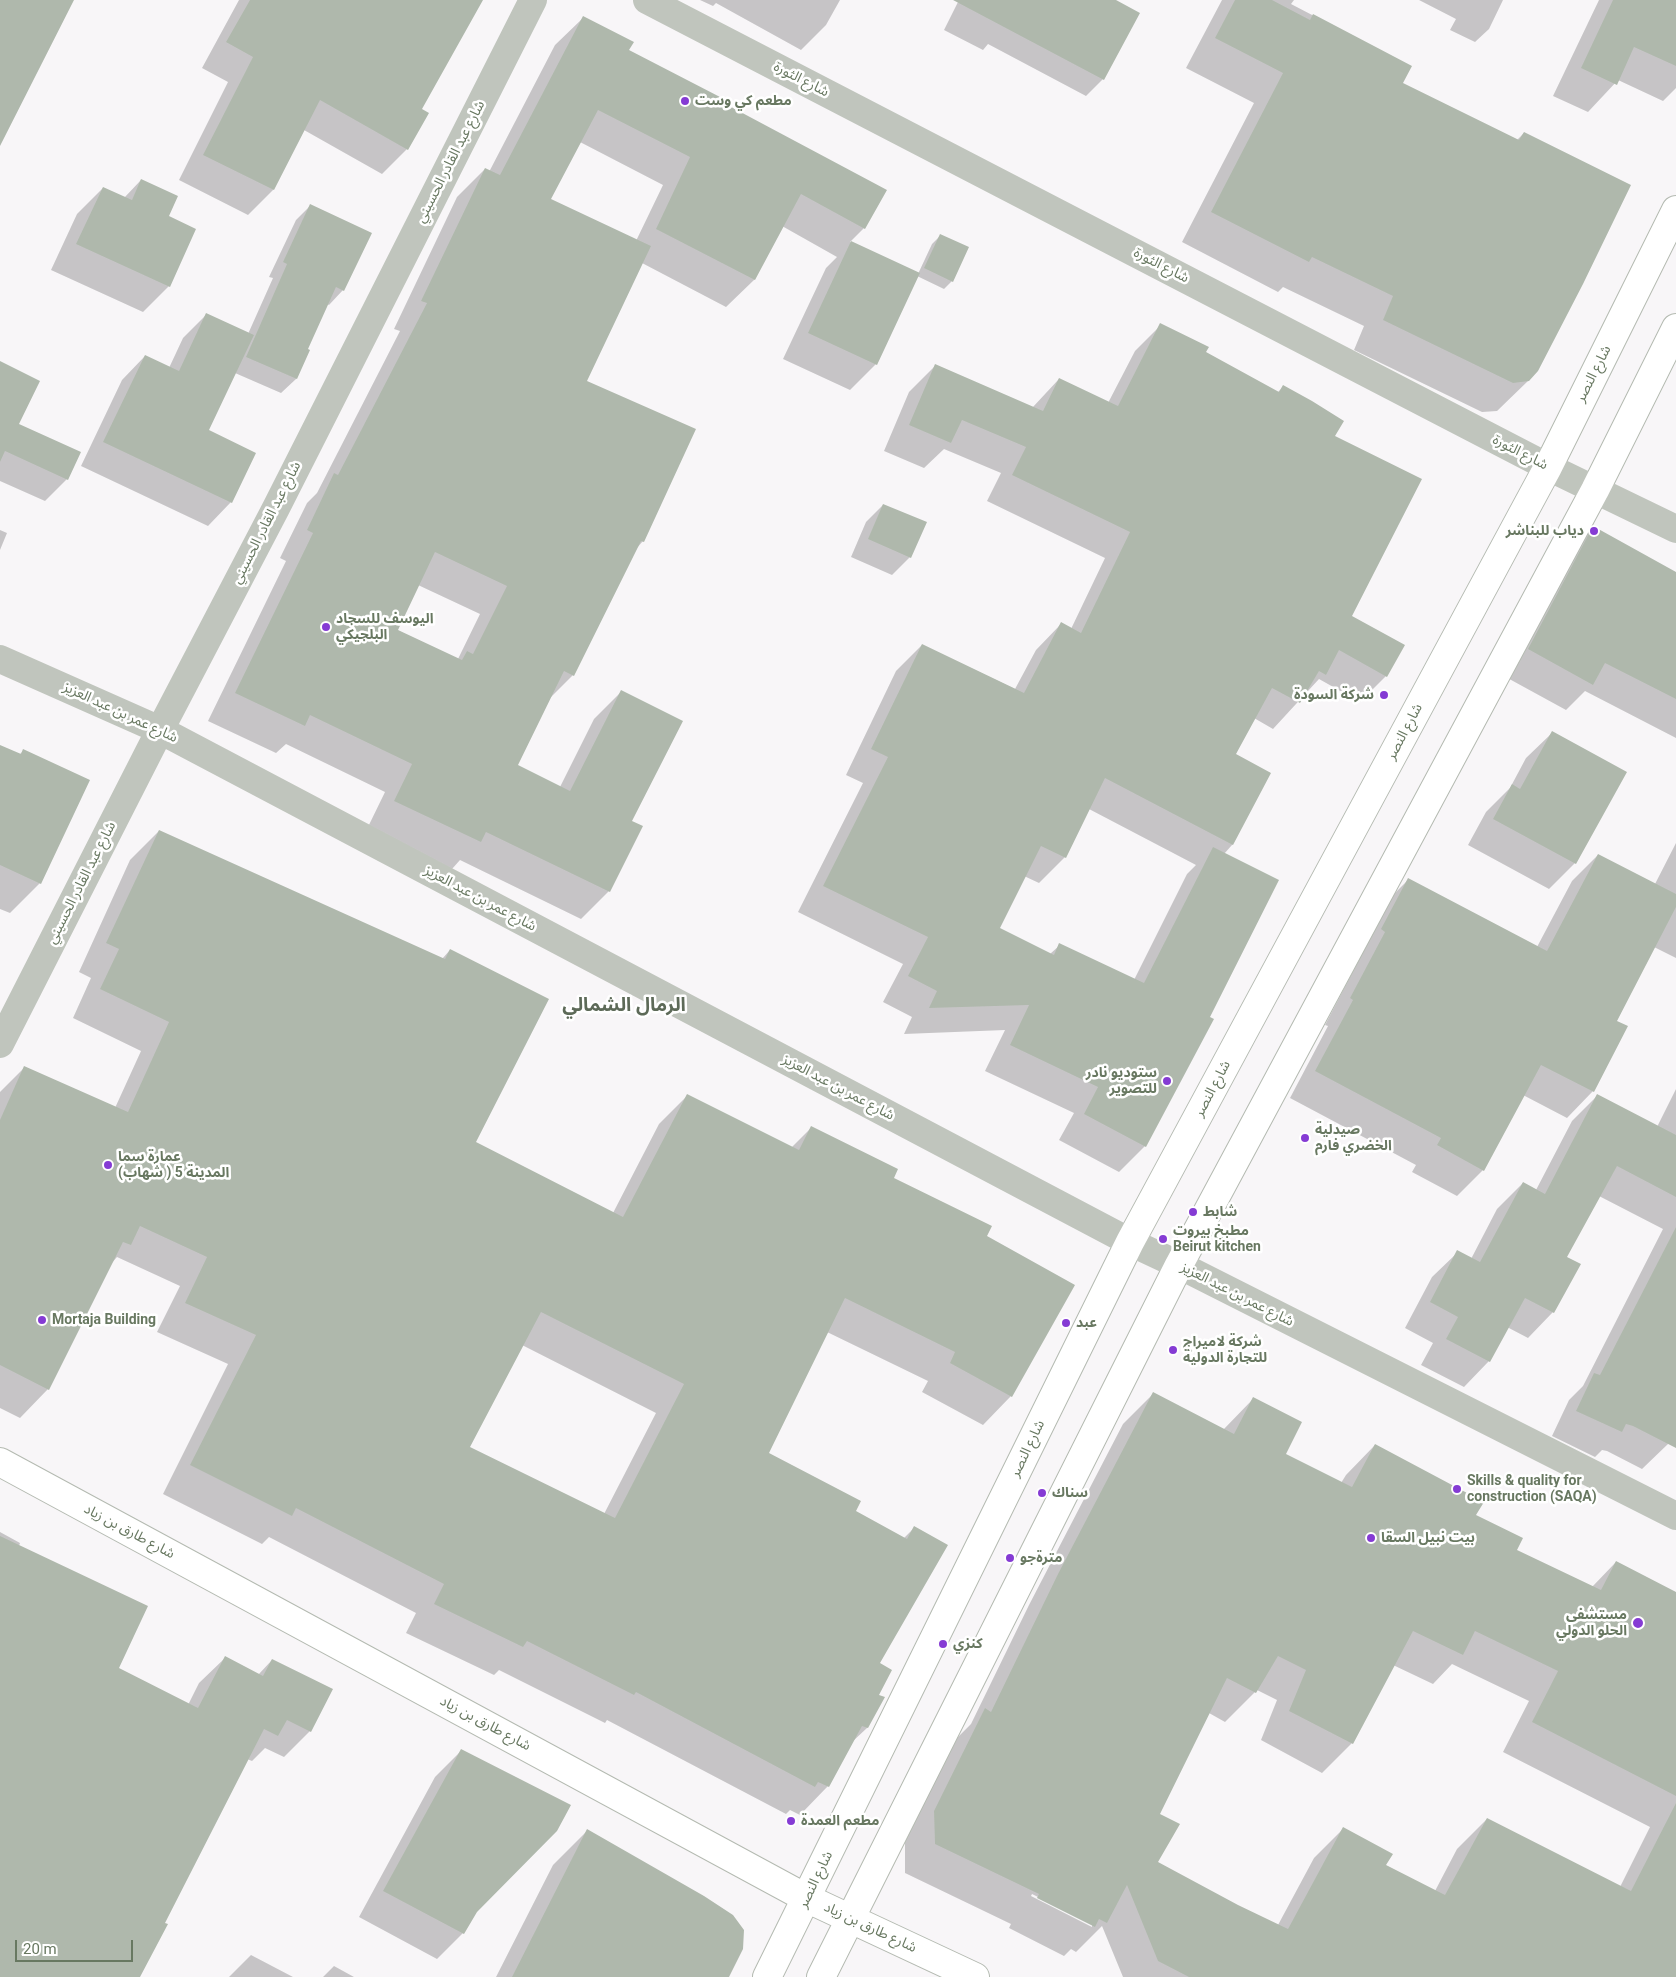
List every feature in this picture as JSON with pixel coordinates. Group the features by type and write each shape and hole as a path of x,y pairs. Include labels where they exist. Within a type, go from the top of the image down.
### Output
{"main road":[{"name":"شارع النصر","path":"767,1977 1130,1242 1548,467 1676,210"},
{"path":"821,1977 1179,1265 1595,490 1676,328"},
{"name":"شارع طارق بن زياد","path":"0,1462 806,1898 975,1977"}],"street":[{"name":"شارع عبد القادر الحسيني","path":"0,1044 276,508 533,0"},
{"name":"شارع الثورة","path":"647,0 1548,467 1676,529"},
{"name":"شارع عمر بن عبد العزيز","path":"0,659 160,730 1130,1242 1676,1516"}],"building":[{"path":"0,0 74,0 0,146"},
{"path":"250,0 483,0 422,109 429,113 408,150 320,100 274,190 203,155 253,57 226,42"},
{"path":"953,0 1116,0 1140,13 1104,80"},
{"path":"1235,0 1272,0 1310,20 1313,14 1412,66 1403,83 1519,140 1524,132 1631,185 1538,371 1529,381 1513,383 1383,320 1393,296 1312,257 1309,262 1211,212 1283,73 1215,38"},
{"path":"1613,0 1676,0 1676,66 1634,47 1617,85 1581,68"},
{"path":"583,16 634,42 629,50 720,97 718,100 887,190 865,229 801,194 755,280 656,229 690,157 598,110 551,199 651,246 587,381 696,429 644,542 641,541 574,676 564,671 518,765 570,791 621,690 683,721 632,821 643,826 610,892 486,832 481,842 394,801 412,764 310,715 305,726 235,693 313,533 307,530 334,473 338,475 427,303 421,301 485,168 500,175","holes":["435,552 507,586 473,654 467,651 462,660 398,630"]},
{"path":"141,179 178,196 169,216 196,229 170,287 76,244 103,187 132,200"},
{"path":"310,204 372,233 344,291 336,287 308,349 310,350 297,379 246,357 287,264 283,262"},
{"path":"940,234 969,247 953,282 924,268"},
{"path":"851,241 920,273 877,365 808,333"},
{"path":"206,313 254,335 209,430 256,453 232,503 103,442 145,355 179,371"},
{"path":"1160,323 1209,347 1206,352 1279,392 1283,385 1312,401 1344,421 1335,436 1422,479 1352,616 1405,645 1387,677 1339,650 1326,675 1319,671 1300,703 1272,688 1236,754 1271,773 1233,845 1105,778 1066,858 1041,846 1000,928 1054,955 1059,943 1144,983 1213,847 1279,880 1210,1017 1214,1019 1146,1147 1084,1114 1098,1087 1010,1045 1029,1005 929,1008 937,991 908,976 928,937 823,886 888,757 871,749 922,644 1024,693 1061,622 1081,633 1130,532 1012,475 1026,447 962,420 951,443 909,425 935,364 1043,411 1059,378 1118,406"},
{"path":"0,361 40,381 19,424 81,452 68,480 5,451 0,462"},
{"path":"883,504 927,522 911,558 868,539"},
{"path":"1593,526 1676,572 1676,699 1605,663 1593,685 1528,649"},
{"path":"1552,731 1627,772 1576,864 1493,819 1512,784 1520,789"},
{"path":"0,745 21,754 23,749 90,780 41,884 0,865"},
{"path":"159,830 445,959 450,949 549,999 476,1142 623,1217 687,1094 799,1150 811,1126 898,1169 894,1178 992,1226 987,1236 1075,1285 1012,1397 950,1363 955,1352 845,1298 769,1453 861,1501 856,1511 907,1539 914,1526 948,1545 880,1663 892,1670 879,1695 885,1697 868,1728 862,1726 829,1787 818,1782 815,1787 636,1692 634,1695 527,1641 523,1647 434,1604 444,1584 296,1508 292,1516 190,1465 256,1335 185,1303 207,1257 140,1226 131,1245 123,1242 49,1390 0,1365 0,1120 24,1066 128,1112 169,1022 100,989 119,949 106,943","holes":["541,1312 684,1384 615,1518 470,1447"]},
{"path":"1598,854 1676,894 1676,907 1617,1021 1628,1026 1594,1092 1541,1065 1484,1171 1437,1145 1441,1138 1315,1071 1353,1000 1350,998 1385,932 1381,929 1408,878 1547,951"},
{"path":"1597,1094 1676,1135 1676,1197 1617,1166 1567,1257 1581,1264 1554,1313 1525,1298 1490,1362 1446,1339 1458,1317 1430,1302 1457,1250 1480,1262 1523,1182 1545,1194"},
{"path":"1676,1227 1676,1448 1633,1426 1626,1424 1622,1432 1576,1411 1594,1373 1600,1375"},
{"path":"1153,1392 1234,1434 1253,1397 1302,1422 1286,1454 1352,1487 1375,1444 1484,1502 1476,1515 1523,1538 1517,1550 1601,1590 1616,1561 1676,1592 1676,1796 1532,1722 1558,1671 1475,1631 1463,1655 1413,1631 1353,1744 1289,1711 1306,1670 1278,1656 1256,1693 1227,1678 1160,1814 1180,1824 1158,1862 1238,1905 1288,1929 1343,1827 1393,1854 1386,1865 1445,1895 1487,1818 1631,1891 1676,1803 1676,1977 1189,1977 1158,1961 1127,1885 1107,1923 1099,1919 1095,1927 1037,1898 1039,1894 935,1844 934,1811 985,1708 991,1712 1058,1574"},
{"path":"0,1536 148,1606 119,1668 198,1708 225,1656 263,1676 272,1659 333,1689 311,1732 287,1720 278,1736 264,1729 165,1923 168,1924 140,1977 0,1977"},
{"path":"461,1749 571,1805 557,1831 477,1912 464,1934 383,1891"},
{"path":"587,1829 704,1896 733,1915 744,1930 743,1949 729,1977 512,1977"}],"place":[{"name":"مطعم كي وست","path":"685,101"},
{"name":"دياب للبناشر","path":"1594,531"},
{"name":"اليوسف للسجاد البلجيكي","path":"326,627"},
{"name":"شركة السودة","path":"1384,695"},
{"name":"ستوديو نادر للتصوير","path":"1167,1081"},
{"name":"صيدلية الخضري فارم","path":"1305,1138"},
{"name":"عمارة سما المدينة 5 ( شهاب)","path":"108,1165"},
{"name":"شابط","path":"1193,1212"},
{"name":"مطبخ بيروت Beirut kitchen","path":"1163,1239"},
{"name":"Mortaja Building","path":"42,1320"},
{"name":"عبد","path":"1066,1323"},
{"name":"شركة لاميراج للتجارة الدولية","path":"1173,1350"},
{"name":"Skills & quality for construction (SAQA)","path":"1457,1489"},
{"name":"سناك","path":"1042,1493"},
{"name":"بيت نبيل السقا","path":"1371,1538"},
{"name":"مترةجو","path":"1010,1558"},
{"name":"مستشفى الحلو الدولي","path":"1638,1623"},
{"name":"كنزي","path":"943,1644"},
{"name":"مطعم العمدة","path":"791,1821"}],"district":[{"name":"الرمال الشمالي","path":"624,1006"}]}
